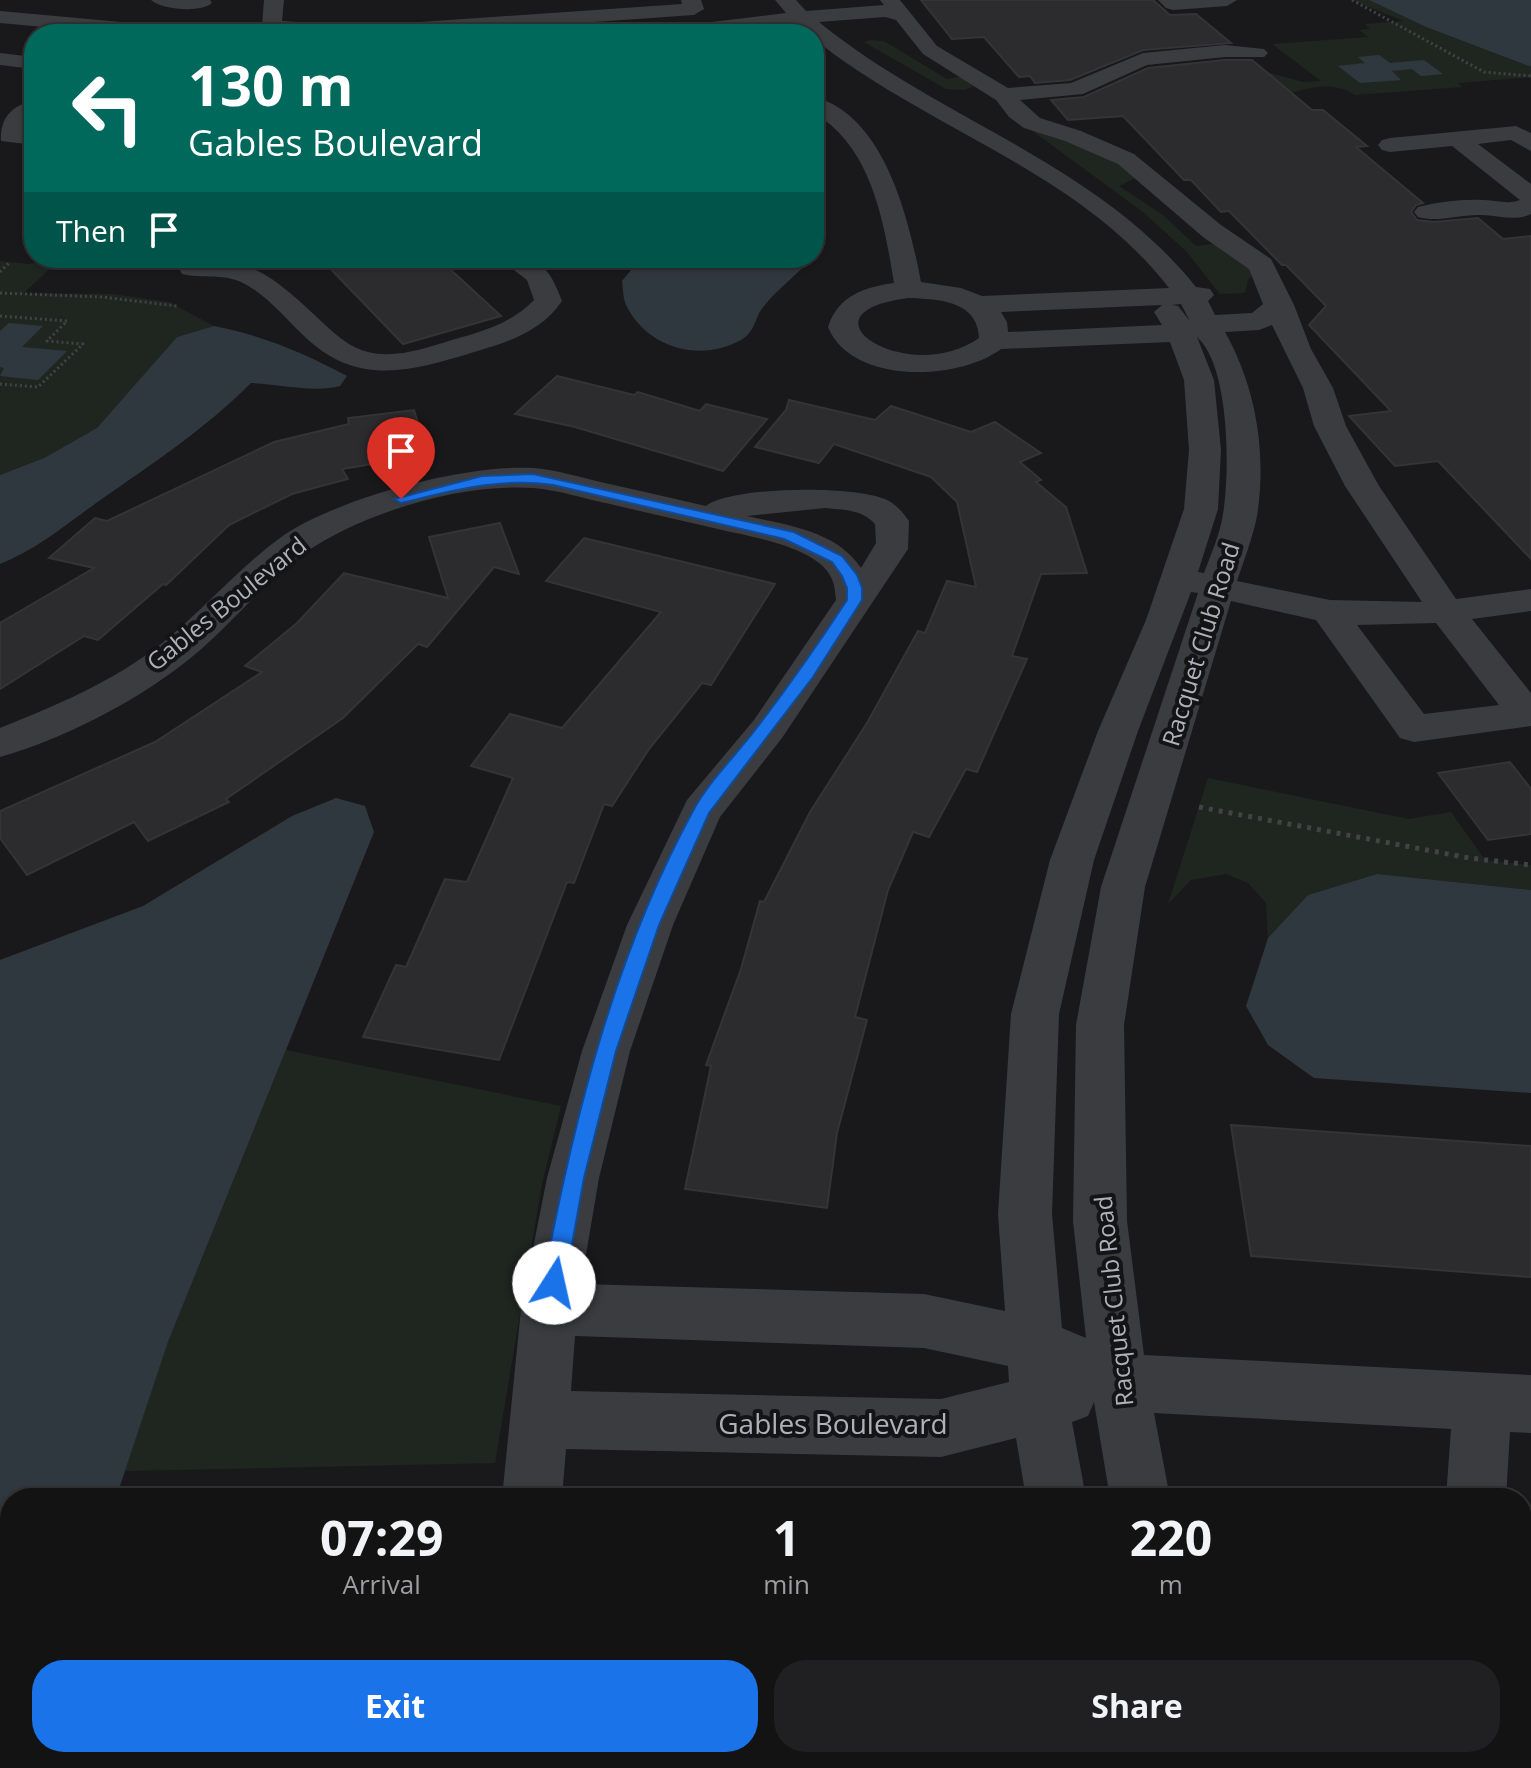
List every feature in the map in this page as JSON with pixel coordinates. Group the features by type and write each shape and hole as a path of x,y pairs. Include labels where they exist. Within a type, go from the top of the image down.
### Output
{"street":[{"path":"161,0 202,2 194,24"},
{"path":"272,24 274,0"},
{"path":"526,24 694,9 691,0"},
{"name":"Racquet Club Road","path":"763,0 798,24"},
{"path":"1168,0 1173,4 1227,0"},
{"path":"466,3 469,24"},
{"path":"824,25 896,24 897,8"},
{"path":"897,8 930,50 1004,95 1017,112 1032,123 1073,136 1126,159 1212,231 1261,265 1296,349 1318,388 1330,426 1362,486 1446,611 1527,714 1414,729 1328,611"},
{"path":"0,17 79,24"},
{"name":"Racquet Club Road","path":"824,41 1045,179 1077,213 1124,254 1201,306 1234,382 1243,454 1240,516 1123,887 1100,1025 1100,1221 1119,1381 1138,1488"},
{"path":"1004,95 1075,89 1143,59 1225,51 1257,53"},
{"path":"0,59 24,62"},
{"path":"24,109 15,118 9,136 24,138"},
{"path":"824,110 842,120 856,137 884,187 899,233 909,289"},
{"path":"1390,145 1516,133 1531,144"},
{"path":"1457,139 1527,209"},
{"path":"0,155 24,144"},
{"path":"1045,179 1126,159"},
{"path":"1427,212 1481,207 1527,209"},
{"path":"192,268 236,271 263,283 328,343 350,357 370,362 409,362 509,333 536,318 548,301 539,276 527,268"},
{"path":"994,341 997,329 992,316 979,305 947,293 909,289 864,299 850,309 843,320 844,332 868,353 912,364 960,360 980,352 994,341 1201,306 1259,321 1280,305"},
{"path":"979,305 1280,305"},
{"name":"Racquet Club Road","path":"1054,1488 1040,1405 1025,1214 1035,1014 1072,860 1201,509 1205,450 1199,380 1201,306"},
{"name":"Gables Boulevard","path":"0,743 108,691 171,654 300,540 342,519 401,499 482,480 533,478 789,535 837,559 855,588 854,600"},
{"name":"Gables Boulevard","path":"533,1488 549,1309 573,1178 606,1051 650,925 702,811 776,718 893,543 893,527 889,520 867,502 853,499 812,498 696,514"},
{"path":"1178,578 1328,611 1387,615 1531,600"},
{"path":"549,1309 924,1321 1036,1345 1119,1381 1183,1387 1506,1402 1479,1488"},
{"name":"Gables Boulevard","path":"537,1419 941,1428 1040,1405 1119,1381"}],"path":[{"path":"1352,0 1484,72 1531,76"},
{"path":"0,272 10,262"},
{"path":"0,293 102,297 177,306"},
{"path":"0,384 38,387 83,344 47,341 67,321 1,317"},
{"path":"1199,807 1469,858 1531,865"}],"shaded area":[{"path":"1352,0 1369,0 1426,27 1531,67 1531,77 1458,83 1462,87 1355,95 1340,88 1324,86 1291,93 1266,72 1303,82 1321,81 1272,44 1368,37 1359,30 1370,29 1365,24 1403,21"},
{"path":"1369,0 1531,0 1531,67 1426,27"},
{"path":"884,41 947,79 961,76 977,85 964,90 946,89 864,42"},
{"path":"1379,55 1390,63 1424,60 1443,74 1421,76 1412,69 1392,71 1401,80 1360,83 1338,66 1365,63 1358,57"},
{"path":"1027,127 1101,150 1141,175 1119,186 1163,215 1196,246 1227,242 1261,265 1248,280 1245,293 1220,294 1186,251 1143,212"},
{"path":"0,261 24,264 24,268 50,268 24,293 112,294 169,302 214,326 177,337 97,428 44,458 0,475"},
{"path":"633,268 803,268 764,306 746,336 725,347 709,350 676,347 647,332 626,305 622,281"},
{"path":"9,323 43,326 22,347 67,351 38,380 0,376 4,368 0,367 0,331"},
{"path":"214,326 282,346 347,376 340,386 330,388 251,383 197,431 158,460 39,544 0,564 0,475 44,458 97,428 177,337"},
{"path":"1208,778 1409,819 1451,812 1485,860 1531,865 1531,890 1377,874 1308,895 1268,938 1266,903 1248,883 1226,874 1191,880 1168,904"},
{"path":"336,798 365,806 374,832 168,1342 119,1488 0,1488 0,960 143,906 292,816"},
{"path":"1377,874 1531,890 1531,1093 1314,1078 1268,1045 1246,1006 1268,938 1308,895"},
{"path":"286,1050 561,1106 542,1184 495,1463 125,1471 168,1342"}],"building":[{"path":"921,0 1153,0 1170,15 1196,14 1231,43 1143,50 1070,80 1035,83 1030,76 1019,77 984,37 952,39"},
{"path":"1252,60 1312,110 1323,110 1367,146 1356,147 1423,203 1416,205 1411,212 1417,220 1434,222 1478,218 1503,239 1531,236 1531,559 1438,461 1395,466 1349,416 1391,411 1309,325 1326,306 1286,265 1282,265 1229,211 1221,212 1191,180 1184,180 1123,116 1068,120 1051,100 1084,97 1148,68"},
{"path":"330,268 449,268 501,316 403,344"},
{"path":"557,376 634,395 638,392 700,411 706,404 767,419 723,471 575,427 515,414"},
{"path":"789,400 875,420 891,406 971,432 995,422 1041,453 1020,462 1041,480 1036,482 1066,507 1087,573 1041,574 1012,656 1027,659 977,772 966,769 929,837 913,832 888,890 855,1017 867,1020 837,1133 827,1208 685,1189 711,1066 706,1065 741,969 760,901 764,902 810,812 867,723 918,631 925,633 947,581 976,587 957,502 931,477 834,444 819,463 755,447 786,410"},
{"path":"414,410 428,455 342,469 348,479 292,494 229,525 166,585 163,584 98,640 84,636 0,689 0,623 94,568 49,558 95,518 107,521 274,442 349,424 348,418"},
{"path":"500,523 519,574 494,567 427,647 418,644 343,718 226,799 229,802 148,841 134,822 27,875 0,838 0,811 155,742 262,672 245,666 297,623 344,573 448,598 429,537"},
{"path":"584,538 775,584 711,685 702,683 649,749 612,806 604,804 574,883 567,882 499,1060 363,1037 396,965 406,967 445,879 467,882 513,778 471,766 510,714 562,728 661,612 546,581"},
{"path":"1510,762 1531,789 1531,834 1488,840 1438,773"},
{"path":"1231,1125 1531,1146 1531,1277 1251,1256"}],"route":[{"path":"401,499 482,480 533,478 553,481 789,535 837,559 855,588 854,600 808,673 702,811 650,925 606,1051 573,1178 554,1283"}]}
